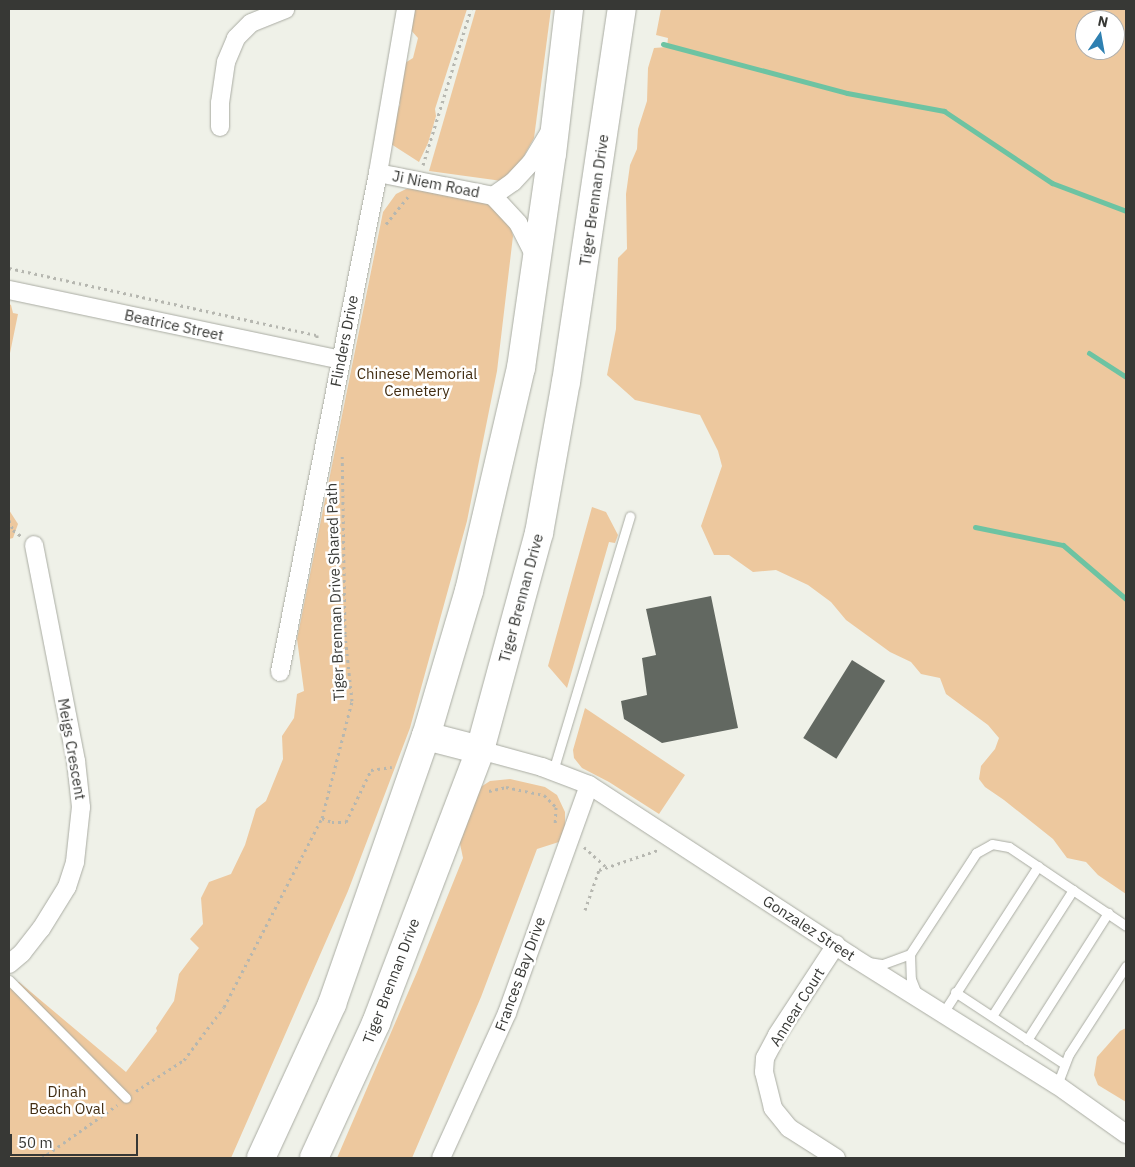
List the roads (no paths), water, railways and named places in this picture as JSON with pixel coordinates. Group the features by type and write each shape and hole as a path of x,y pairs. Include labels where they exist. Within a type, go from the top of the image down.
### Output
{"main road":[{"path":"261,1158 332,1004 426,736 469,591 521,368 569,9"},
{"name":"Tiger Brennan Drive","path":"314,1158 376,1023 480,750 539,533 555,455 622,9"},
{"path":"426,736 480,750"}],"street":[{"path":"220,127 220,103 226,62 236,38 250,23 285,9"},
{"name":"Flinders Drive","path":"280,672 378,173 406,9"},
{"name":"Ji Niem Road","path":"493,196 513,182 531,163 555,124"},
{"name":"Ji Niem Road","path":"378,173 493,196 518,223 536,258"},
{"name":"Beatrice Street","path":"9,290 340,360"},
{"name":"Meigs Crescent","path":"9,964 22,953 41,929 67,887 75,862 82,807 77,769 34,545"},
{"name":"Gonzalez Street","path":"480,750 553,771 589,785 851,956 944,1012 1057,1085 1126,1134"},
{"name":"Frances Bay Drive","path":"441,1158 507,1013 589,785"},
{"name":"Annear Court","path":"836,945 777,1035 765,1058 764,1072 774,1108 789,1128 836,1158"}],"lane":[{"path":"553,771 630,516"},
{"path":"922,1000 915,991 911,978 910,954 976,852 983,847 992,844 1009,847 1126,926"},
{"path":"944,1012 955,992 1038,866"},
{"path":"992,1016 1073,890"},
{"path":"1028,1040 1108,913"},
{"path":"851,956 871,963 882,964 910,954"},
{"path":"1057,1085 1064,1064 1126,966"},
{"path":"9,980 126,1098"},
{"path":"955,992 1064,1064"}],"waterway":[{"path":"663,44 847,93 944,111 1052,183 1126,211"},
{"path":"1089,353 1126,377"},
{"path":"975,527 1063,545 1126,599"}],"park label":[{"name":"Chinese Memorial Cemetery","path":"417,382"},
{"name":"Dinah Beach Oval","path":"67,1100"}]}
